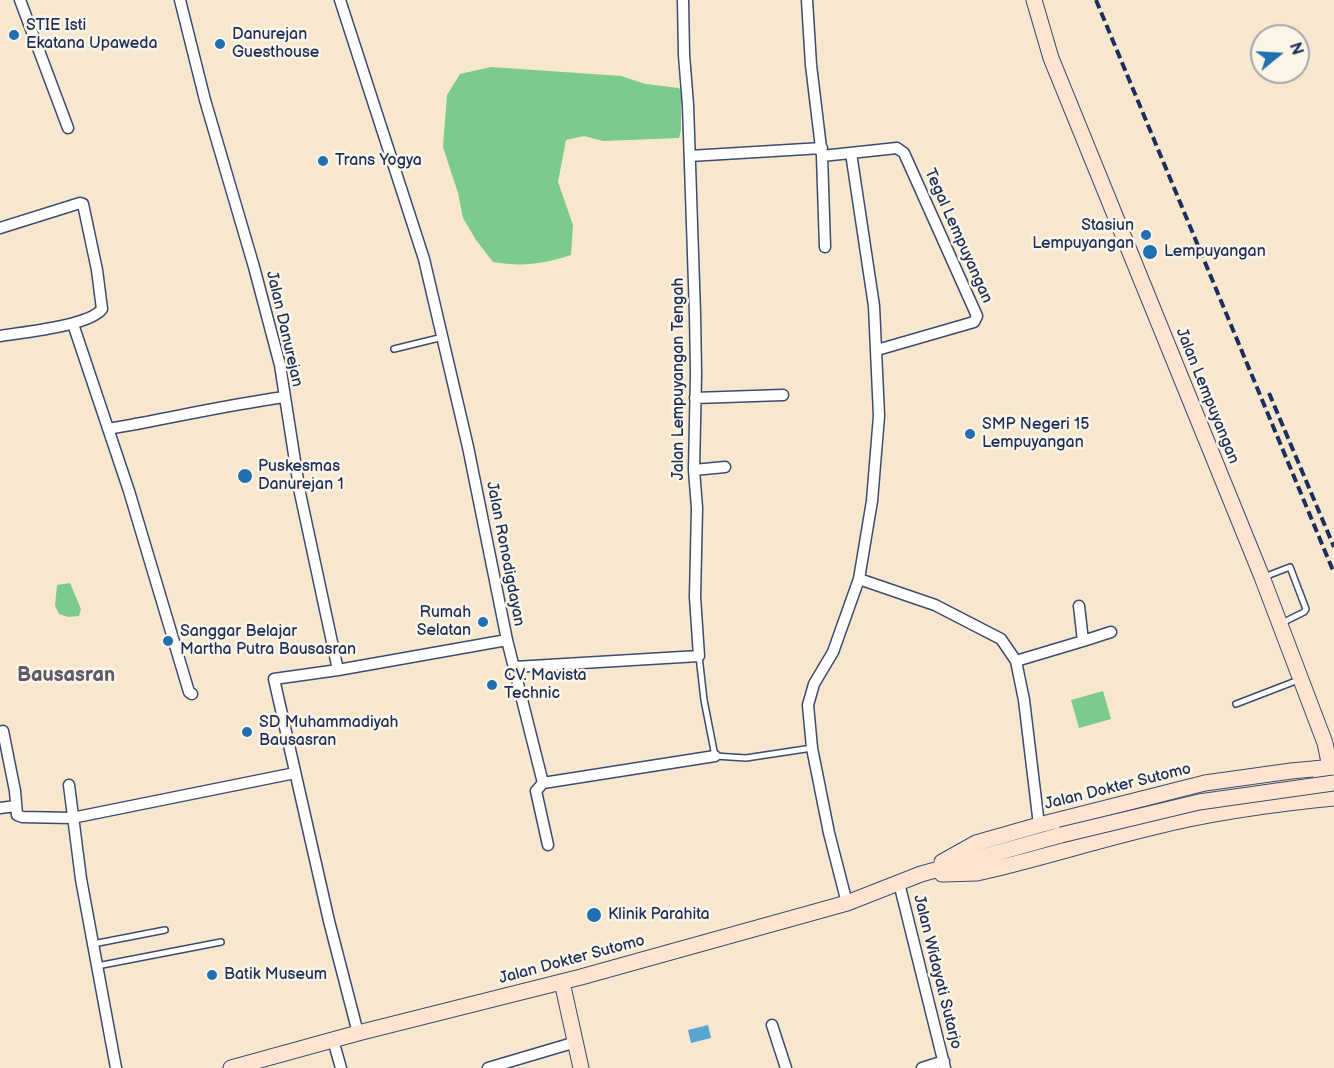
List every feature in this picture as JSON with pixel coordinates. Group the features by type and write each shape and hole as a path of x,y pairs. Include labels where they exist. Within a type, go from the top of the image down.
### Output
{"main road":[{"name":"Jalan Lempuyangan","path":"1034,0 1051,58 1262,577 1302,679 1332,767"},
{"name":"Jalan Dokter Sutomo","path":"921,874 976,843 1039,825 1205,783 1332,767"},
{"path":"1305,801 1332,767"},
{"path":"1253,776 1262,783 1264,797 1259,807"},
{"name":"Jalan Dokter Sutomo","path":"231,1068 358,1033 562,982 847,903 921,874 1061,835 1199,802 1334,783"},
{"name":"Jalan Dokter Sutomo","path":"921,874 977,873 1155,826 1259,807 1334,798"},
{"path":"562,982 580,1068"}],"street":[{"path":"20,0 68,128"},
{"name":"Jalan Danurejan","path":"180,0 280,365 309,535 338,670"},
{"name":"Jalan Ronodigdayan","path":"340,0 424,259 468,447 507,640 274,679 329,921 358,1033"},
{"name":"Jalan Lempuyangan Tengah","path":"682,0 695,314 694,470 697,508 695,597 699,656"},
{"path":"807,0 811,65 822,152 825,248"},
{"name":"Tegal Lempuyangan","path":"851,153 897,148 904,153 977,316 974,322 877,350"},
{"path":"690,156 851,153 874,306 878,426 872,501 859,579 832,652 811,694 808,705 812,748 829,833 847,903"},
{"path":"0,228 82,204 97,270 102,309 91,318 73,324 0,336"},
{"path":"73,324 129,491 189,692 192,694"},
{"path":"695,398 783,395"},
{"path":"108,429 238,403 285,397"},
{"path":"694,470 725,467"},
{"path":"859,579 935,605 1001,639 1016,661 1024,700 1039,825"},
{"path":"1078,606 1083,641"},
{"path":"1016,661 1111,632"},
{"path":"507,640 543,783"},
{"path":"515,667 699,656"},
{"path":"0,732 3,731 19,816 72,818 295,773"},
{"path":"548,845 536,791 543,783 715,756"},
{"path":"69,785 92,944 116,1068"},
{"path":"0,808 16,806"},
{"name":"Jalan Widayati Sutarjo","path":"900,882 945,1065"},
{"path":"772,1025 786,1068"},
{"path":"333,1040 341,1068"},
{"path":"488,1068 576,1042"},
{"path":"922,1068 945,1065"}],"lane":[{"path":"394,349 443,337"},
{"path":"1262,577 1290,567 1299,589 1306,611 1280,623"},
{"name":"Jalan Lempuyangan Tengah","path":"699,656 704,700 715,756"},
{"path":"1236,704 1302,679"},
{"path":"715,756 746,758 812,748"},
{"path":"92,944 165,930"},
{"path":"97,966 221,942"}],"green space":[{"path":"491,67 621,76 646,84 679,88 681,92 679,138 603,141 584,136 566,140 558,182 573,225 571,255 532,264 493,262 463,218 458,193 443,147 447,95 460,74"},
{"path":"70,583 81,609 79,616 68,617 59,614 55,606 57,585"},
{"path":"1103,691 1111,719 1079,728 1071,700"}],"water":[{"path":"708,1025 711,1038 691,1043 688,1030"}],"railway":[{"path":"1096,0 1334,573"},
{"path":"1269,393 1334,547"}],"place":[{"name":"STIE Isti Ekatana Upaweda","path":"14,35"},
{"name":"Danurejan Guesthouse","path":"220,44"},
{"name":"Trans Yogya","path":"323,161"},
{"name":"Stasiun Lempuyangan","path":"1146,235"},
{"name":"Lempuyangan","path":"1150,252"},
{"name":"SMP Negeri 15 Lempuyangan","path":"970,434"},
{"name":"Puskesmas Danurejan 1","path":"245,476"},
{"name":"Rumah Selatan","path":"483,622"},
{"name":"Sanggar Belajar Martha Putra Bausasran","path":"168,641"},
{"name":"CV. Mavista Technic","path":"492,685"},
{"name":"SD Muhammadiyah Bausasran","path":"247,732"},
{"name":"Klinik Parahita","path":"594,915"},
{"name":"Batik Museum","path":"212,975"}],"district":[{"name":"Bausasran","path":"66,676"}]}
